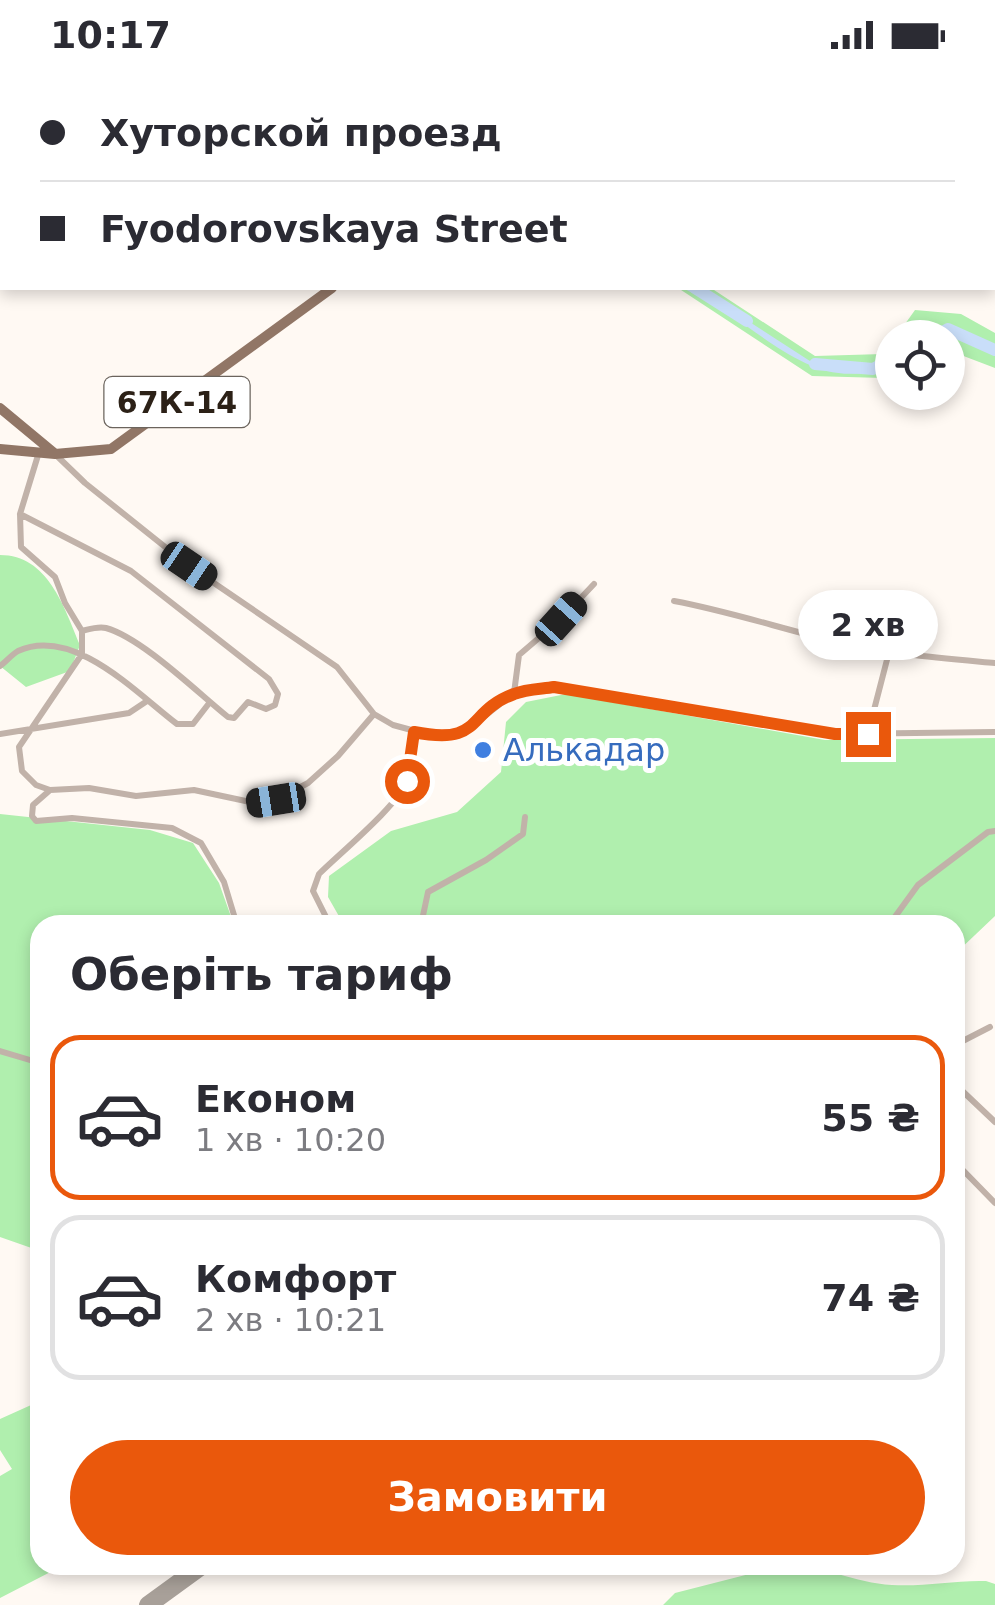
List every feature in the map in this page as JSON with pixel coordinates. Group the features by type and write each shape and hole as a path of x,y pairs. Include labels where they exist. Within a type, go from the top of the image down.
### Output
{"main road":[{"name":"67К-14","path":"0,449 55,454 111,448 329,290"},
{"path":"0,408 55,454"}],"street":[{"path":"39,451 20,514 21,547 55,577 82,631 82,654 19,747 22,771 36,785 50,790 90,788 136,796 194,790 255,803 276,800 308,783 338,756 374,714"},
{"path":"55,454 85,483 189,566 337,666 374,714 414,732 441,738 462,734 514,694 554,687 835,734 995,732"},
{"path":"20,514 131,571 269,678 278,694 274,705 266,709 248,702 234,718 228,717 168,666 120,634 104,627 82,631"},
{"path":"514,694 519,654 561,619 594,584"},
{"path":"674,601 888,652 995,663"},
{"path":"0,666 20,650 60,646 82,654 177,724 192,724 210,702"},
{"path":"868,734 888,652"},
{"path":"0,734 130,713 146,701"},
{"path":"325,915 313,891 319,874 398,798 407,781 414,732"},
{"path":"50,790 33,805 32,816 36,820 72,818 172,828 201,844 224,882 233,915"},
{"path":"423,915 428,892 523,834 526,817"},
{"path":"896,915 918,885 988,832 995,831"},
{"path":"965,1039 990,1027"},
{"path":"0,1051 30,1060"},
{"path":"965,1094 995,1122"},
{"path":"965,1172 995,1202"}],"green space":[{"path":"681,290 714,290 815,356 875,354 875,378 812,376"},
{"path":"915,310 961,314 995,333 995,368 965,357 965,320 908,320"},
{"path":"0,555 30,564 52,586 80,645 70,671 26,687 0,666"},
{"path":"566,694 825,740 995,738 995,916 965,944 965,915 338,915 328,897 329,876 391,831 457,812 501,772 506,722 526,702"},
{"path":"0,814 150,830 193,843 219,883 230,915 30,915 30,1248 0,1237"},
{"path":"30,1406 30,1575 45,1575 0,1598 0,1476 12,1469 0,1450 0,1419"},
{"path":"746,1575 841,1575 892,1585 986,1581 995,1584 995,1605 663,1605 675,1593"}],"water":[{"path":"687,290 700,290 813,363 858,368 875,365 875,370 847,374 826,371 787,353"}],"waterway":[{"path":"698,290 747,321"},
{"path":"965,337 995,350"},
{"path":"815,364 875,368"}],"taxiway":[{"path":"148,1605 189,1575"}],"place":[{"name":"Алькадар","path":"483,750"}],"route":[{"path":"407,781 414,732 441,738 462,734 514,694 554,687 835,734 868,734"}]}
